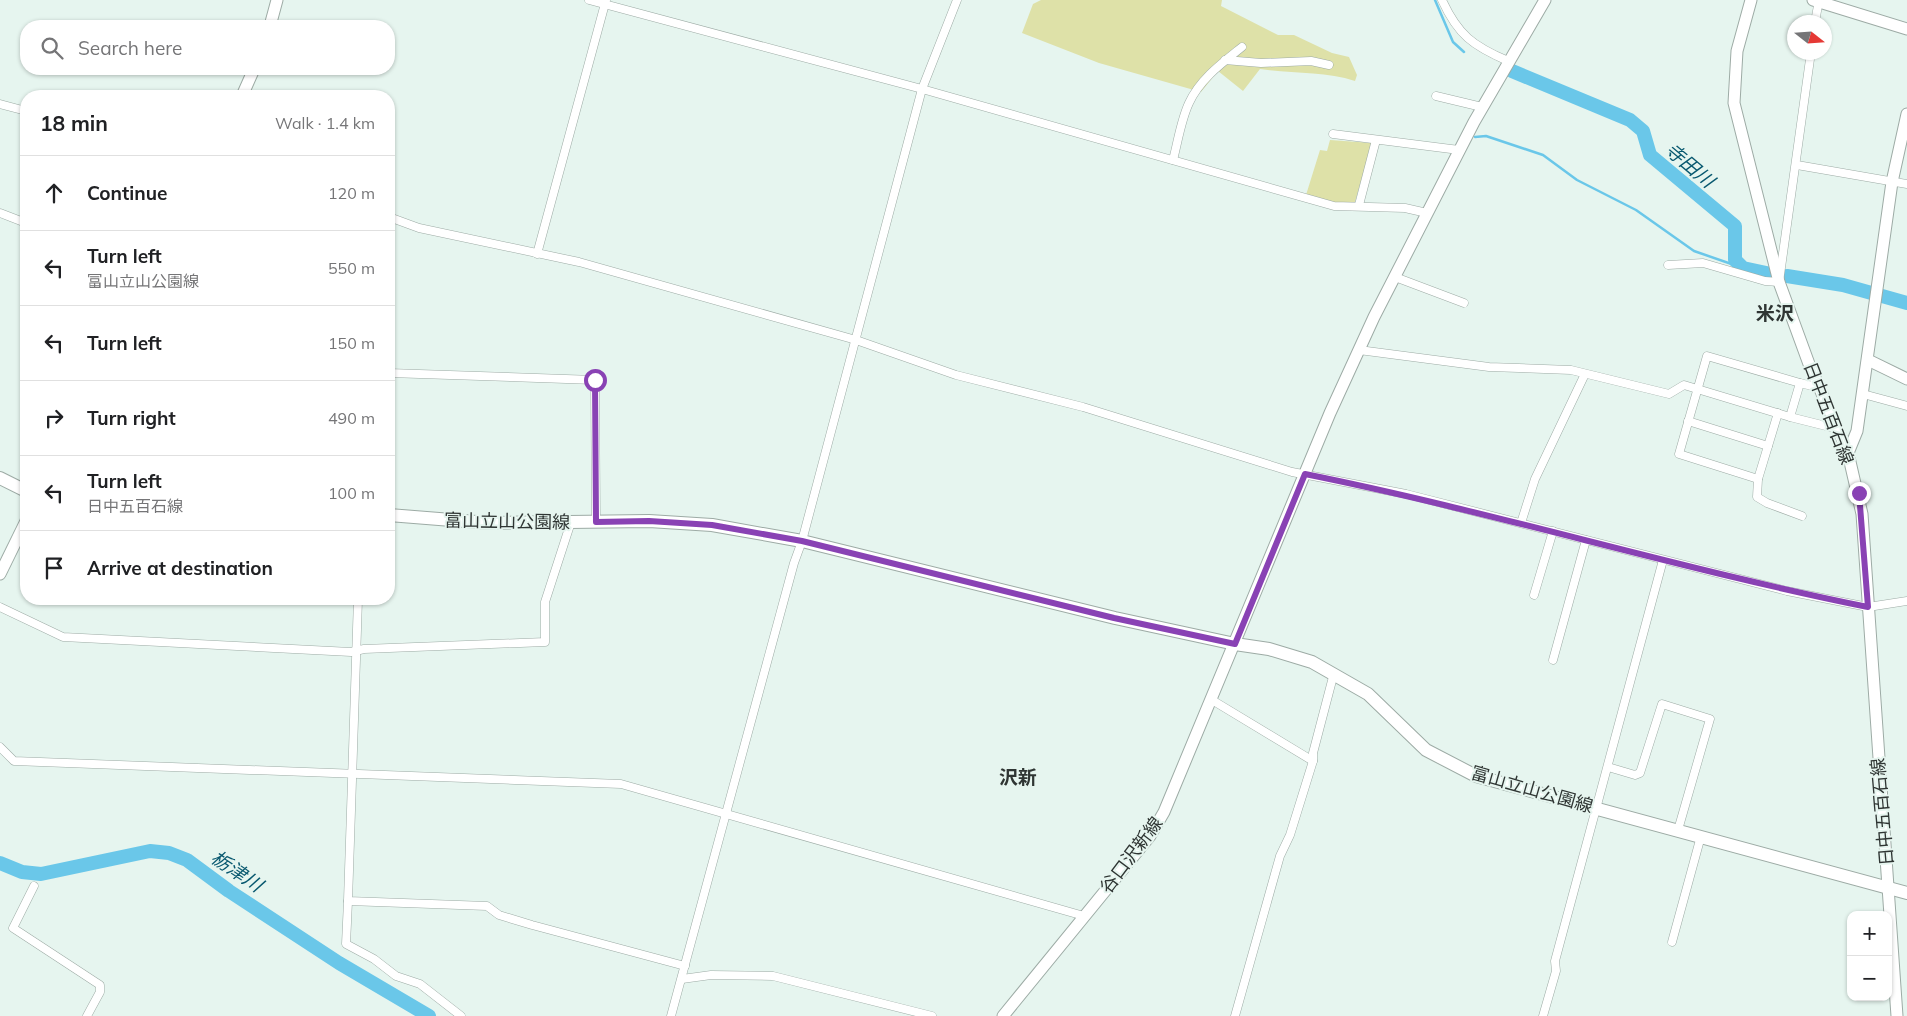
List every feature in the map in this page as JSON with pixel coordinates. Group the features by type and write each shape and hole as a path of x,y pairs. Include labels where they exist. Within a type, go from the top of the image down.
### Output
{"main road":[{"path":"272,20 277,0"},
{"name":"谷口沢新線","path":"1003,1016 1150,836 1164,812 1305,474 1359,350 1459,150 1508,61 1545,0"},
{"name":"日中五百石線","path":"1751,0 1737,51 1734,103 1779,282 1820,388 1848,453 1862,514 1897,1016"},
{"path":"1817,1 1907,29"},
{"path":"245,90 251,75"},
{"path":"1848,453 1857,431 1892,182 1907,114"},
{"path":"1868,360 1907,379"},
{"path":"0,478 20,488"},
{"name":"富山立山公園線","path":"395,515 489,523 649,521 712,525 802,541 1114,618 1295,655 1334,673 1368,694 1426,750 1476,776 1907,893"},
{"path":"0,574 20,533"}],"street":[{"path":"589,0 605,2 922,89 1334,206 1359,205 1405,208 1427,213"},
{"path":"671,1016 794,564 802,541 922,89 957,0"},
{"path":"1442,0 1449,17 1465,37 1483,50 1508,61"},
{"path":"1816,15 1817,1"},
{"path":"537,254 605,2"},
{"path":"1173,160 1189,104 1213,70 1242,47"},
{"path":"1225,60 1261,64 1311,61 1329,66"},
{"path":"1668,265 1703,264 1765,281 1779,282 1811,60"},
{"path":"1436,96 1482,107"},
{"path":"0,104 20,109"},
{"path":"1333,134 1459,150"},
{"path":"1359,205 1376,140"},
{"path":"1797,165 1907,184"},
{"path":"0,213 20,221"},
{"path":"395,219 419,228 579,262 856,340 956,375 1068,402 1305,474 1406,494 1787,591 1868,607 1907,601"},
{"path":"1395,277 1464,303"},
{"path":"1359,350 1489,367 1571,370 1669,394 1684,385 1790,417 1838,429"},
{"path":"1758,479 1679,454 1707,356 1820,388"},
{"path":"395,373 595,380 596,522"},
{"path":"1520,523 1535,478 1584,374"},
{"path":"1790,417 1800,383"},
{"path":"1863,394 1907,406"},
{"path":"1778,413 1758,479 1757,497 1767,503 1802,516"},
{"path":"1688,421 1768,446"},
{"path":"0,607 63,637 356,651 546,642 545,602 571,522"},
{"path":"1534,595 1553,531"},
{"path":"1553,660 1586,540"},
{"path":"1544,1016 1556,971 1555,961 1663,560"},
{"path":"358,605 346,944 374,959 396,976 420,984 461,1016"},
{"path":"1235,1016 1280,856 1290,834 1313,761 1313,753 1334,673"},
{"path":"1212,700 1313,761"},
{"path":"1608,767 1635,775 1640,773 1659,706 1662,704 1710,719 1678,830"},
{"path":"0,747 14,761 621,784 1084,916"},
{"path":"1672,942 1701,836"},
{"path":"34,886 13,928 100,985 100,992 86,1016"},
{"path":"348,901 487,906 499,914 532,926 685,966"},
{"path":"682,979 711,975 773,976 932,1016"}],"green space":[{"path":"1041,0 1222,0 1221,6 1278,35 1294,35 1332,53 1349,57 1357,75 1355,81 1320,74 1260,69 1243,91 1218,71 1201,92 1099,63 1022,33 1033,4"},
{"path":"1330,140 1372,143 1355,202 1335,204 1306,195 1320,150 1327,151"}],"waterway":[{"path":"1435,0 1453,42 1464,52"},
{"name":"寺田川","path":"1512,71 1630,120 1643,131 1650,155 1735,226 1735,260 1743,268 1771,274"},
{"path":"1475,137 1486,136 1543,155 1577,180 1636,210 1694,251 1743,268"},
{"name":"寺田川","path":"1787,276 1843,285 1907,303"},
{"name":"栃津川","path":"0,863 22,872 41,874 150,851 169,853 187,860 229,891 339,963 429,1016"}],"district":[{"name":"米沢","path":"1775,313"},
{"name":"沢新","path":"1018,777"}],"route":[{"path":"595,380 596,522 649,521 712,525 756,532 802,541 1114,618 1235,644 1305,474 1406,494 1787,591 1868,607 1859,493"}]}
